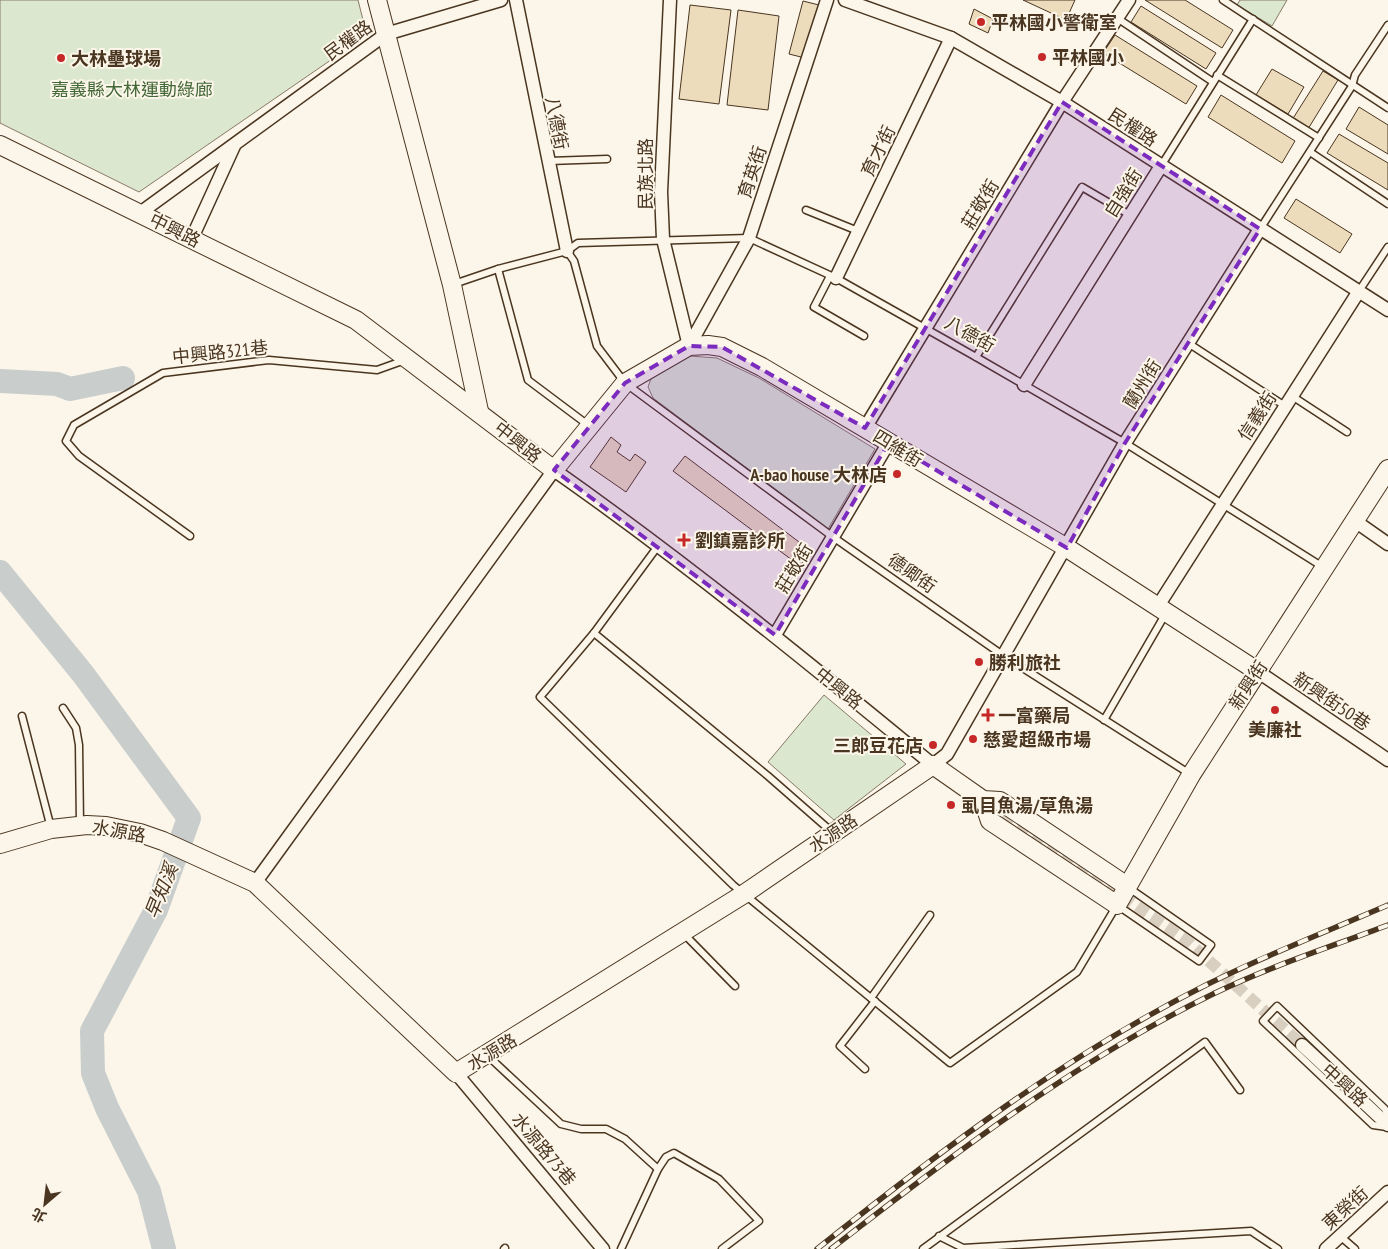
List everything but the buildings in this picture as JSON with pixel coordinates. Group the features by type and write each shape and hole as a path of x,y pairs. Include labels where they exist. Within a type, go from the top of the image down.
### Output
{"street":[{"path":"377,0 452,285 479,411"},
{"name":"民權路","path":"140,212 234,146 386,34 501,0"},
{"name":"八德街","path":"516,0 547,161 567,251"},
{"name":"民族北路","path":"670,0 661,147 663,239 689,346"},
{"name":"育英街","path":"689,346 749,238 827,0"},
{"name":"民權路","path":"845,0 951,38 1062,102 1388,310"},
{"name":"莊敬街","path":"865,428 1062,102 1129,0"},
{"name":"育才街","path":"833,277 858,231 951,38"},
{"name":"中興路","path":"0,145 140,212 356,320 658,546 774,635 933,765 988,803"},
{"name":"民權路","path":"192,238 234,146"},
{"name":"自強街","path":"1024,385 1161,166"},
{"name":"蘭州街","path":"933,765 947,754 1067,548 1125,443 1260,229"},
{"name":"信義街","path":"1163,609 1222,503 1358,291"},
{"path":"255,883 554,470 589,426 625,383 689,346"},
{"name":"四維街","path":"689,346 722,347 762,367 1067,548 1257,671"},
{"name":"莊敬街","path":"774,635 889,442"},
{"name":"新興街","path":"1117,905 1191,775 1388,469"},
{"path":"1355,521 1388,544"},
{"name":"新興街50巷","path":"1257,671 1387,756"},
{"name":"水源路","path":"0,844 51,829 106,826 140,833 163,841 255,883 456,1073 488,1055 744,894 933,765"},
{"path":"1117,905 990,821 988,803 1000,801 1127,886"},
{"name":"中興路","path":"1302,1045 1388,1126"},
{"name":"水源路73巷","path":"456,1073 603,1249"},
{"name":"東榮街","path":"1326,1249 1388,1192"}],"lane":[{"path":"1223,0 1388,108"},
{"path":"1117,18 1214,82"},
{"name":"自強街","path":"1161,166 1253,19"},
{"name":"蘭州街","path":"1260,229 1352,86 1355,75 1388,25"},
{"path":"1217,75 1319,138"},
{"path":"1310,152 1388,204"},
{"path":"547,161 607,158"},
{"path":"976,357 1082,187 1130,215"},
{"path":"806,210 858,231"},
{"name":"八德街","path":"452,285 498,269 567,251 578,243 663,239 749,238 833,277 976,357 1125,443 1324,568"},
{"name":"信義街","path":"1358,291 1388,247"},
{"name":"德卿街","path":"567,251 574,261 597,346 625,383 833,537 1004,656 1191,775"},
{"path":"498,269 528,380 589,426"},
{"path":"833,277 814,306 864,336"},
{"path":"1188,344 1347,432"},
{"name":"中興路321巷","path":"190,536 79,456 66,441 74,425 163,373 269,360 377,370 406,359"},
{"path":"658,546 594,633 540,697 733,886 950,1063 1077,972 1117,905 1199,961 1211,945 1127,886"},
{"path":"1104,720 1163,609"},
{"path":"594,633 768,776 833,833"},
{"path":"63,708 76,728 79,745 80,826"},
{"path":"22,716 51,829"},
{"path":"865,1069 840,1046 930,915"},
{"path":"683,933 736,986"},
{"path":"1388,1117 1385,1109 1277,1006 1263,1021 1373,1125 1388,1126"},
{"path":"923,1249 1205,1042 1240,1090"},
{"path":"488,1055 561,1124 581,1129 606,1129 626,1139 658,1169"},
{"path":"621,1249 658,1169 666,1157 674,1153 720,1178 759,1221 722,1249"},
{"path":"939,1236 963,1248 1251,1232 1278,1249"},
{"path":"1340,1236 1354,1249"},
{"path":"1087,1249 1097,1242"}],"highlighted area":[{"path":"1062,102 1260,229 1125,443 1067,548 889,442 775,635 554,470 625,383 689,346 722,347 865,428"}],"green space":[{"name":"嘉義縣大林運動綠廊","path":"0,0 358,0 363,20 341,53 139,192 0,123"},
{"path":"1240,0 1287,0 1272,26 1237,5"},
{"path":"690,356 717,358 759,378 875,449 828,529 653,398 648,387 652,376"},
{"path":"824,695 906,764 834,820 768,762"}],"waterway":[{"path":"0,381 57,384 70,389 123,378"},
{"name":"早知溪","path":"0,572 83,674 189,818 156,910 92,1031 93,1073 107,1108 149,1191 164,1249"}],"tunnel":[{"path":"1004,814 1189,943 1302,1045"}],"railway":[{"path":"817,1249 910,1176 1005,1106 1104,1042 1155,1012 1230,973 1388,905"},
{"path":"831,1249 969,1144 1114,1048 1164,1019 1236,983 1388,925"}],"place":[{"name":"平林國小警衛室","path":"981,22"},
{"name":"平林國小","path":"1042,57"},
{"name":"大林壘球場","path":"61,58"},
{"name":"A-bao house 大林店","path":"897,474"},
{"name":"劉鎮嘉診所","path":"684,540"},
{"name":"勝利旅社","path":"979,662"},
{"name":"美廉社","path":"1275,710"},
{"name":"一富藥局","path":"988,715"},
{"name":"慈愛超級市場","path":"973,739"},
{"name":"三郎豆花店","path":"933,745"},
{"name":"虱目魚湯/草魚湯","path":"951,805"}]}
